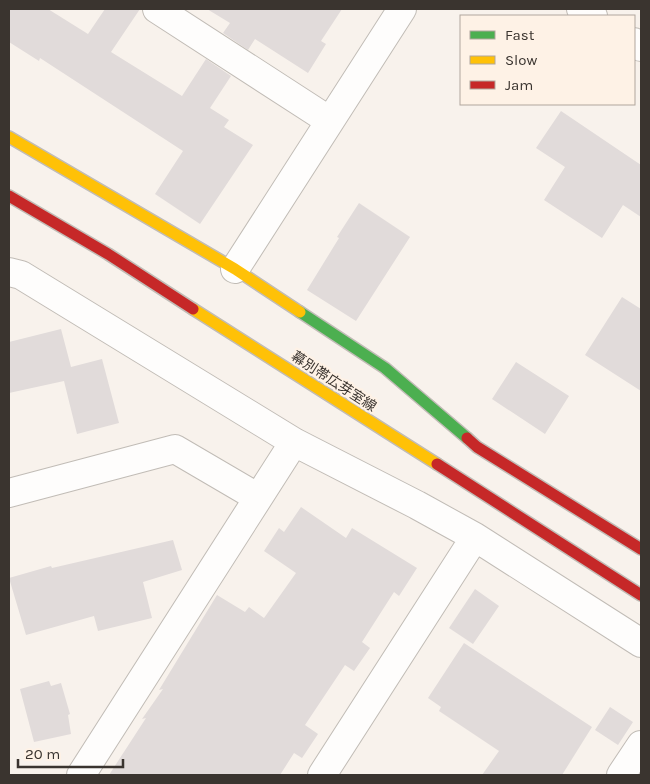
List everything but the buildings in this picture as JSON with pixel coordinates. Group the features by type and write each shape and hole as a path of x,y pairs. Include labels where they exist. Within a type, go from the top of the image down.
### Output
{"street":[{"path":"157,9 330,121"},
{"path":"235,270 402,9"},
{"path":"9,137 235,270 385,368 477,447 639,542"},
{"name":"幕別帯広芽室線","path":"9,196 108,254 641,595"},
{"path":"9,272 21,276 294,442 475,537 641,643"},
{"path":"81,775 257,497 294,442"},
{"path":"9,493 175,449 257,497"},
{"path":"322,775 475,537"},
{"path":"621,775 641,744"}],"traffic: fast":[{"path":"300,312 385,368 467,438"}],"traffic: slow":[{"path":"9,137 235,269 300,312"},
{"path":"193,309 437,464"}],"traffic: jam":[{"path":"9,196 108,254 193,309"},
{"path":"467,438 477,447 641,549"},
{"path":"437,464 641,595"}]}
